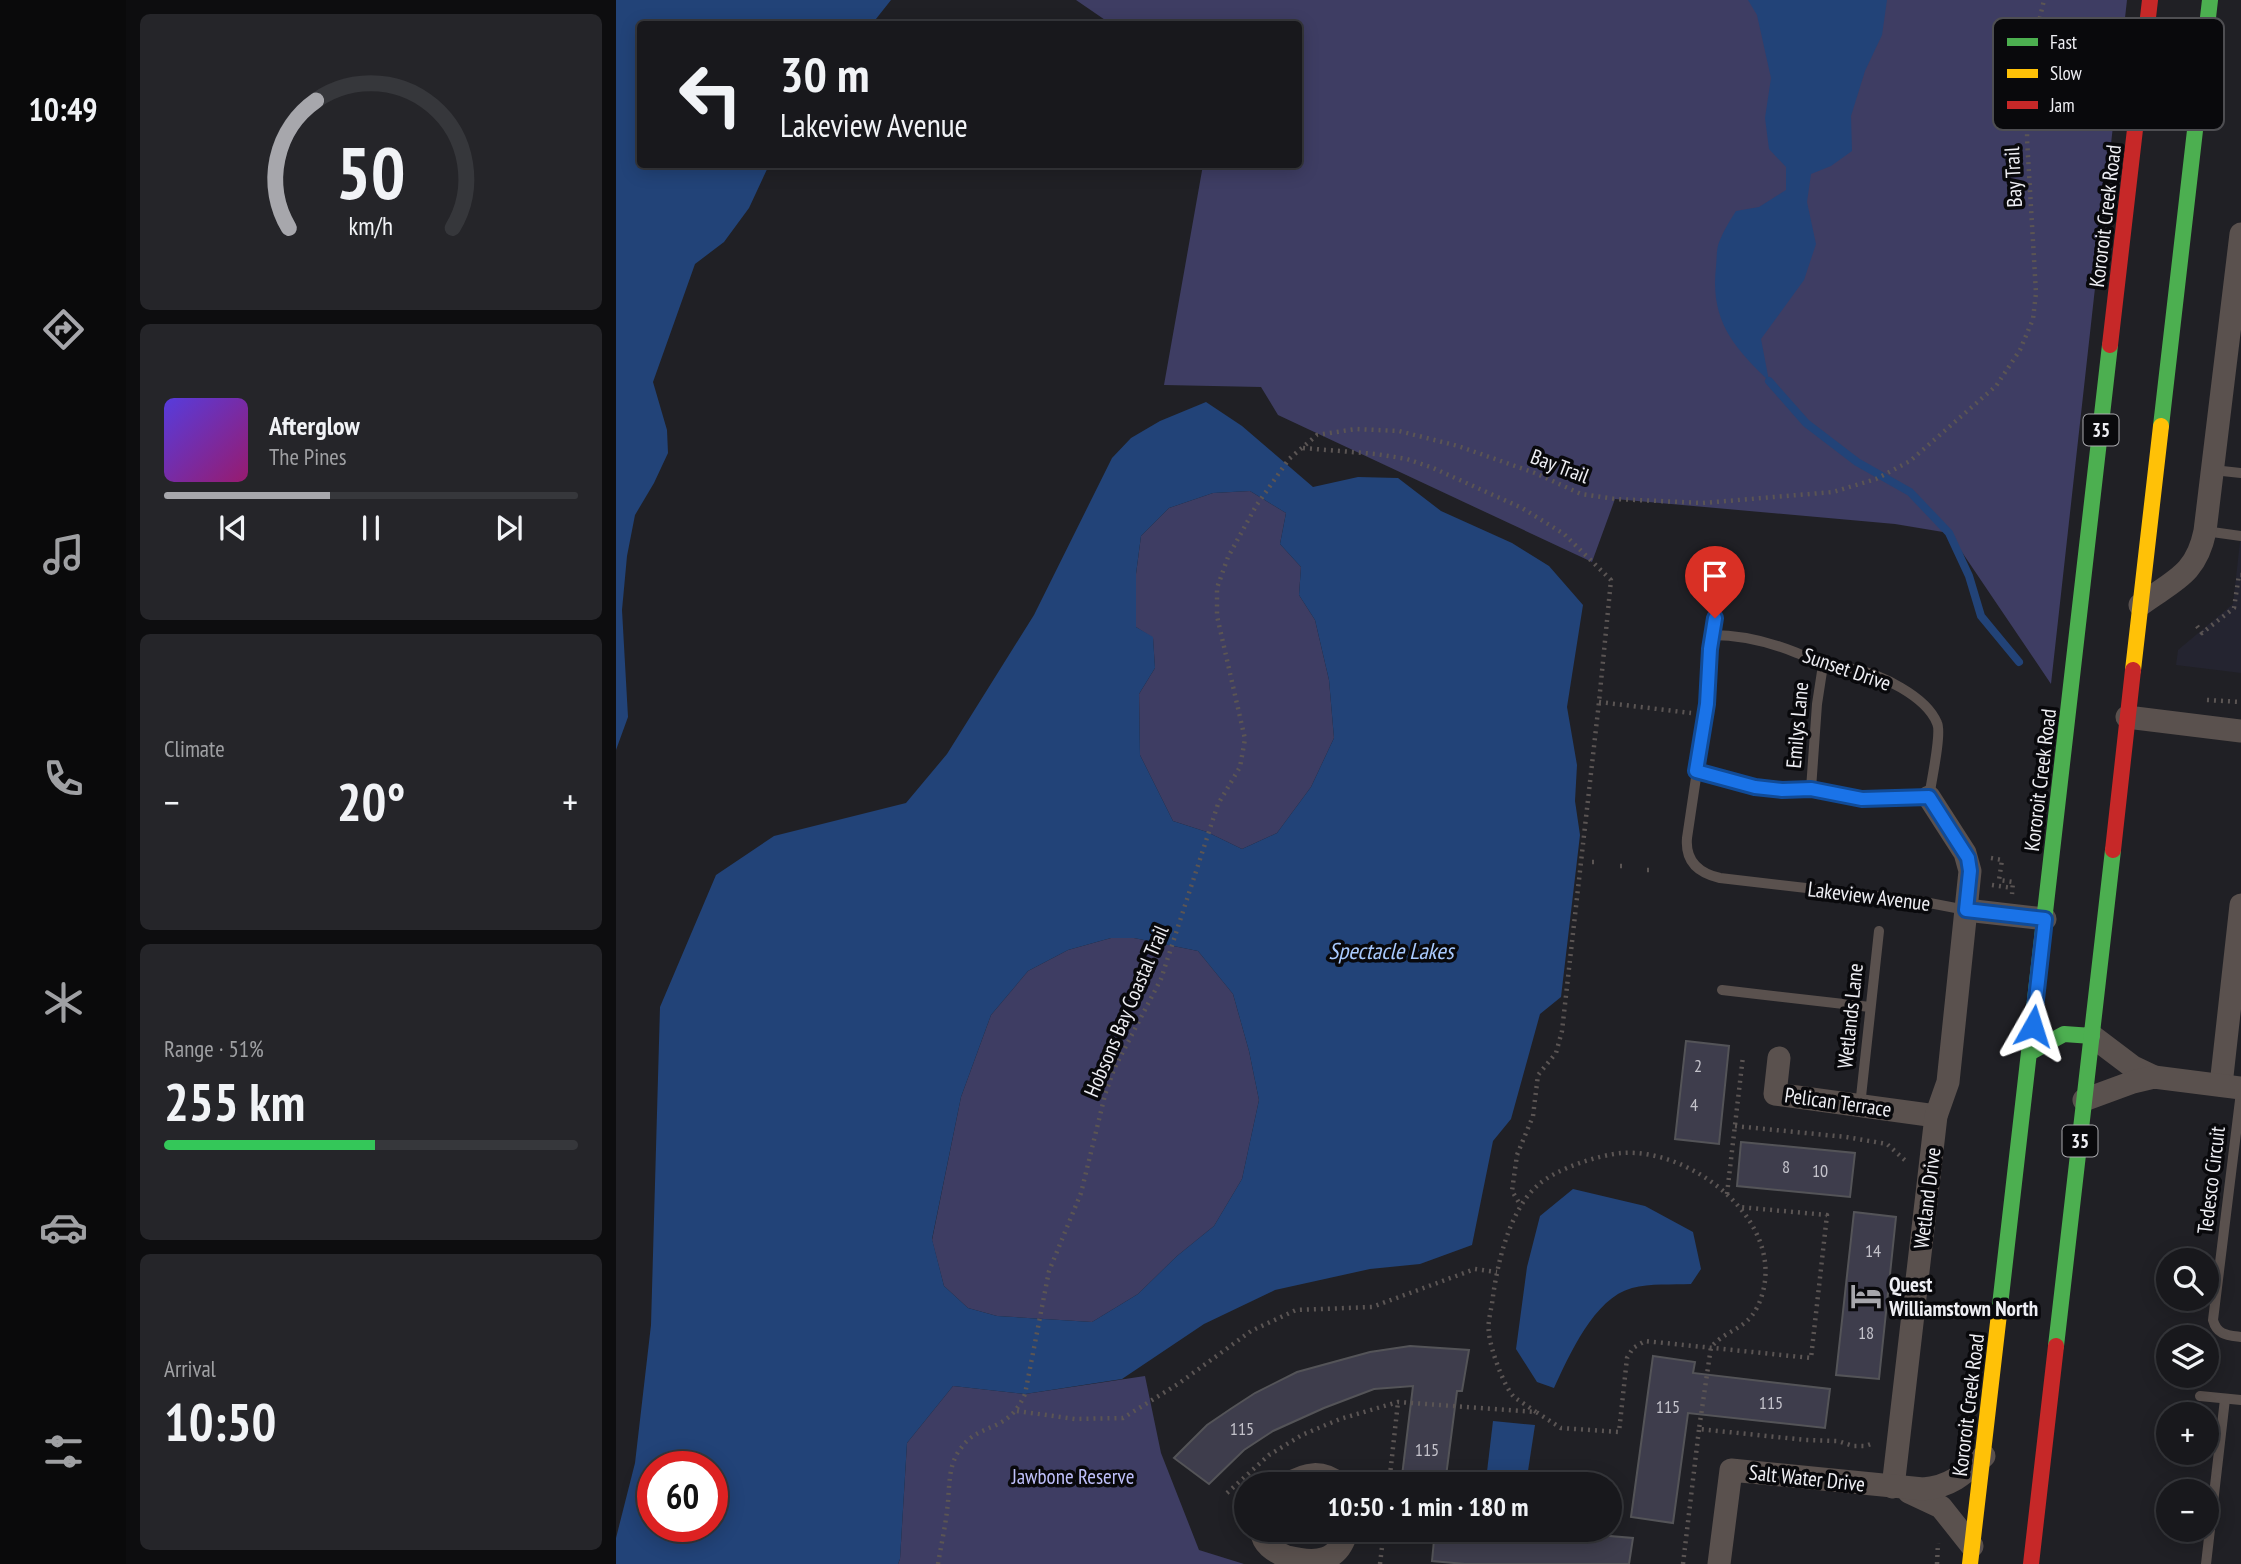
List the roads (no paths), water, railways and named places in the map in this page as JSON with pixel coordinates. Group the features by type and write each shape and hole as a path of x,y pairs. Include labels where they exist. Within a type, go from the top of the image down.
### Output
{"main road":[{"name":"Kororoit Creek Road","path":"2148,18 2150,0"},
{"name":"35","path":"2208,18 2210,0"},
{"name":"Kororoit Creek Road","path":"1971,1555 2031,1052 2051,920 2136,130"},
{"name":"35","path":"2031,1564 2092,1036 2098,925 2127,717 2195,130"},
{"path":"2031,1052 2064,1034 2092,1036"}],"street":[{"path":"2140,605 2191,569 2201,552 2240,244"},
{"path":"2127,717 2241,731"},
{"path":"1929,797 1965,853 1970,871 1966,910"},
{"path":"2092,1036 2133,1067 2154,1077 2234,1089 2241,908"},
{"name":"Lakeview Avenue","path":"1966,910 2051,920"},
{"name":"Wetland Drive","path":"1893,1487 1936,1116 1948,1082 1966,910"},
{"name":"Pelican Terrace","path":"1779,1058 1775,1094 1936,1116"},
{"path":"2084,1100 2154,1077"},
{"name":"Salt Water Drive","path":"1719,1564 1731,1470 1923,1489 1955,1481 1983,1457"},
{"name":"Salt Water Drive","path":"1893,1487 1941,1507 1971,1555"},
{"path":"1265,1542 1269,1547 1308,1563 1324,1562 1338,1551 1342,1542"},
{"path":"1342,1564 1345,1542"}],"lane":[{"path":"2213,470 2241,473"},
{"path":"2205,531 2241,536"},
{"path":"1717,580 1707,704 1696,771 1766,788 1811,789 1862,799 1929,797"},
{"name":"Sunset Drive","path":"1712,635 1735,636 1770,644 1823,665 1854,669 1884,678 1917,699 1934,718 1938,729 1929,797"},
{"name":"Emilys Lane","path":"1811,789 1817,704 1823,665"},
{"name":"Lakeview Avenue","path":"1696,771 1686,848 1688,855 1702,872 1720,878 1919,901 1966,910"},
{"name":"Wetlands Lane","path":"1860,1105 1879,931"},
{"path":"1722,990 1871,1007"},
{"name":"Tedesco Circuit","path":"2234,1089 2213,1320 2215,1329 2223,1335 2241,1336"},
{"path":"2200,1396 2241,1401"},
{"path":"2206,1564 2225,1399"}],"water":[{"path":"616,0 891,0 874,21 637,21 637,168 768,168 749,208 724,242 695,264 653,382 667,430 668,453 635,515 627,556 622,610 628,717 616,750"},
{"path":"1748,0 1887,0 1882,35 1865,71 1851,116 1852,151 1831,166 1811,174 1807,202 1816,244 1804,280 1761,339 1769,381 1745,356 1727,331 1717,302 1715,286 1719,243 1736,211 1759,207 1786,190 1786,167 1769,149 1765,118 1771,78 1757,15"},
{"name":"Spectacle Lakes","path":"1206,402 1242,426 1313,487 1358,477 1398,478 1441,511 1512,543 1549,566 1583,605 1567,707 1577,765 1575,801 1580,835 1561,997 1540,1014 1511,1119 1493,1141 1472,1245 1420,1264 1370,1269 1275,1290 1204,1324 1122,1379 1025,1394 953,1386 907,1443 898,1564 616,1564 616,1538 635,1463 651,1325 660,1007 716,875 774,836 906,803 947,754 1034,615 1112,458 1131,438 1160,421","holes":["1250,491 1286,513 1280,544 1301,567 1299,595 1315,620 1329,680 1334,738 1311,787 1277,833 1242,849 1207,832 1173,821 1140,755 1139,694 1155,668 1153,637 1136,627 1136,574 1141,536 1169,508 1213,493","1111,938 1134,938 1198,951 1233,994 1259,1100 1242,1179 1214,1226 1177,1256 1138,1294 1092,1322 997,1316 968,1308 944,1286 932,1239 961,1097 991,1015 1028,971 1068,950"]},
{"path":"1573,1189 1645,1206 1693,1232 1701,1269 1691,1284 1639,1286 1618,1294 1606,1303 1584,1330 1554,1388 1537,1382 1516,1349 1527,1267 1540,1216"},
{"path":"1493,1421 1535,1425 1528,1472 1487,1472"}],"waterway":[{"path":"1769,381 1806,423 1857,462 1910,492 1949,533 1969,576 1981,616 2019,662"}],"place":[{"name":"Quest Williamstown North","path":"1866,1296"}],"park label":[{"name":"Jawbone Reserve","path":"1073,1476"}]}
